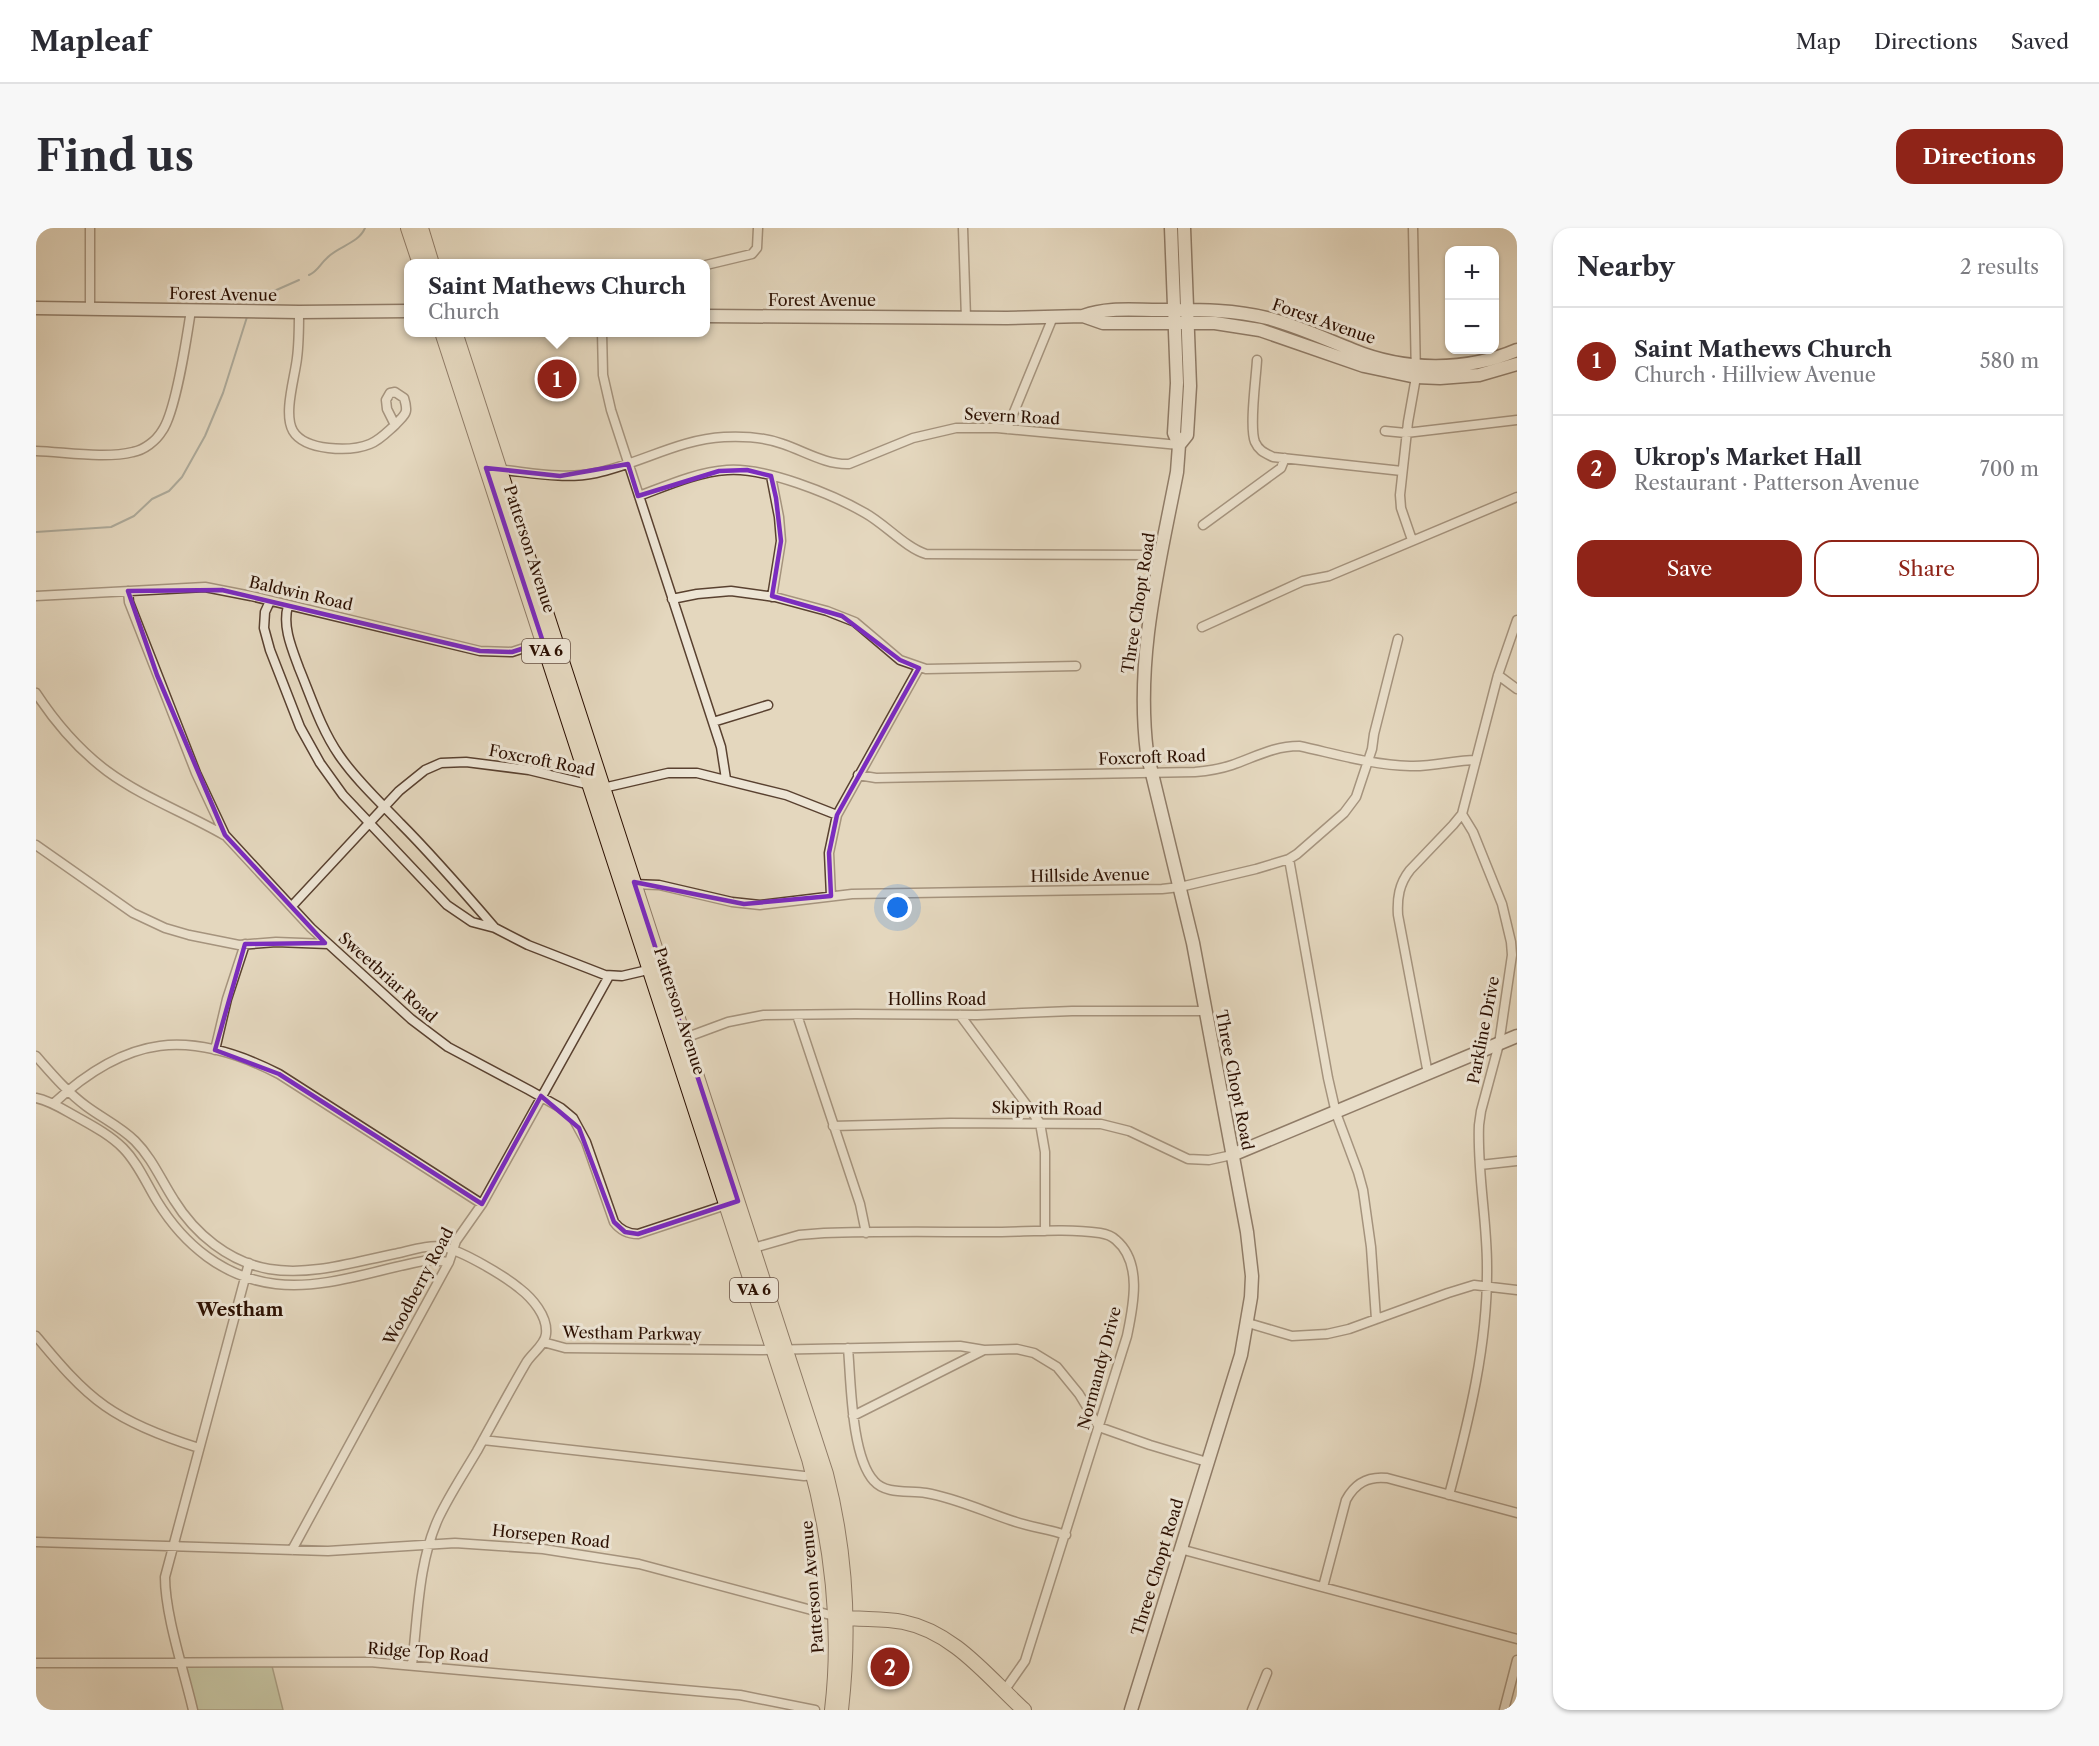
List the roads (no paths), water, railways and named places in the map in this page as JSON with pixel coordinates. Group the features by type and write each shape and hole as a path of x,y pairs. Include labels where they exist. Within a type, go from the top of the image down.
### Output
{"main road":[{"path":"408,228 418,259"},
{"path":"421,228 430,259"},
{"name":"Three Chopt Road","path":"1131,1710 1241,1355 1251,1297 1251,1258 1205,1011 1180,887 1152,774 1144,728 1143,680 1148,631 1177,472 1179,446 1174,433 1176,383 1171,228"},
{"name":"Three Chopt Road","path":"1179,446 1187,435 1189,410 1184,228"},
{"name":"Forest Avenue","path":"36,308 299,312 404,311"},
{"name":"Forest Avenue","path":"710,316 1053,317 1083,316 1102,310 1174,317 1188,316 1260,330 1364,366 1417,371 1440,378 1479,375 1517,364"},
{"name":"Patterson Avenue","path":"444,337 493,468"},
{"name":"Patterson Avenue","path":"456,337 493,468 779,1349 819,1474 841,1554 840,1617 832,1710"},
{"name":"Forest Avenue","path":"1417,371 1479,363 1517,350"},
{"name":"Skipwith Road","path":"1232,1155 1517,1036"},
{"name":"Patterson Avenue","path":"840,1617 846,1655 842,1710"},
{"name":"Horsepen Road","path":"840,1617 902,1622 926,1629 956,1647 1024,1710"}],"street":[{"path":"90,228 90,308"},
{"path":"710,264 748,256 754,252 757,248 758,228"},
{"path":"963,228 966,318"},
{"path":"1412,540 1401,508 1400,495 1417,371 1413,228"},
{"path":"36,451 92,454 131,453 152,442 164,430 171,409 191,310"},
{"path":"299,312 297,358 290,410 291,425 297,437 314,446 352,448 378,440 395,425"},
{"path":"1007,429 1053,317"},
{"path":"602,337 603,375 607,397 721,747 726,779"},
{"path":"1257,360 1254,436 1257,446 1264,453 1273,457 1402,471"},
{"path":"1384,431 1407,433 1517,420"},
{"name":"Severn Road","path":"493,468 560,476 595,473 700,441 744,436 771,440 835,463 849,464 930,433 956,428 1007,429 1179,446"},
{"path":"1203,525 1281,468 1285,458"},
{"path":"639,496 719,471 747,470 819,492 856,508 881,523 920,552 934,555 1161,555"},
{"path":"771,476 781,541 772,597"},
{"path":"1202,627 1303,581 1329,576 1517,497"},
{"name":"Baldwin Road","path":"36,596 205,587 480,651 512,652 549,640"},
{"name":"Sweetbriar Road","path":"128,591 129,602 157,675 210,805 225,835 328,944 430,1035 541,1096 573,1118 579,1128 614,1222 625,1232 638,1234 732,1203"},
{"path":"672,599 731,591 772,597 827,611 863,628 900,660 919,668 935,670 1076,666"},
{"path":"270,601 265,612 264,628 273,661 300,727 320,763 333,782 447,905 472,921 495,928 528,945 609,976 622,976 655,968"},
{"path":"288,606 286,615 290,639 323,728 340,756 382,807 400,823 495,928"},
{"path":"1428,1074 1398,915 1398,893 1410,870 1462,813 1498,675 1517,620"},
{"name":"Hillside Avenue","path":"629,884 659,885 744,904 777,904 831,896 1162,889 1180,887 1289,859 1327,829 1349,808 1356,797 1368,762 1398,639"},
{"path":"831,896 829,853 837,815 919,668"},
{"path":"1498,675 1517,689"},
{"path":"36,693 68,735 108,772 225,835"},
{"path":"713,722 768,705"},
{"name":"Foxcroft Road","path":"858,775 876,778 1195,772 1214,770 1270,750 1290,746 1299,746 1368,762 1411,766 1476,760"},
{"name":"Foxcroft Road","path":"292,906 382,807 411,780 441,763 466,762 529,770 596,786 668,773 697,773 786,795 837,815"},
{"name":"Parkline Drive","path":"1449,1495 1477,1380 1487,1285 1479,1139 1481,1111 1499,1044 1512,955 1509,929 1502,904 1473,832 1462,813"},
{"path":"36,845 149,922 189,935 245,945 276,942 328,944"},
{"path":"1289,859 1336,1113 1363,1190 1371,1247 1376,1319"},
{"path":"215,1050 227,999 245,945"},
{"name":"Woodberry Road","path":"292,1550 449,1262 456,1241 482,1203 609,976"},
{"name":"Hollins Road","path":"679,1040 728,1022 750,1017 1205,1011"},
{"path":"797,1015 860,1204 866,1233"},
{"path":"960,1015 1040,1123 1045,1152 1045,1231"},
{"path":"52,1104 67,1090 108,1061 144,1047 176,1045 215,1050 248,1060 279,1074 482,1203"},
{"name":"Westham Parkway","path":"36,1056 67,1090 136,1142 156,1167 181,1211 204,1236 228,1253 267,1269 297,1271 331,1267 420,1248 441,1246 494,1271 524,1292 543,1319 546,1336 543,1342 565,1348 779,1349 960,1346 984,1350"},
{"path":"36,1098 52,1104 105,1134 123,1148 134,1160 169,1219 181,1234 223,1268 245,1277 277,1284 306,1284 429,1260 449,1262"},
{"name":"Skipwith Road","path":"834,1126 850,1124 1101,1124 1143,1137 1188,1159 1209,1160 1232,1155"},
{"path":"1480,1165 1517,1161"},
{"name":"Normandy Drive","path":"747,1250 799,1235 1045,1231 1108,1235 1124,1249 1132,1269 1133,1296 1129,1326 1025,1661 1004,1691"},
{"path":"193,1710 166,1591 165,1577 249,1263"},
{"path":"1248,1323 1292,1336 1304,1336 1341,1331 1474,1285 1517,1290"},
{"path":"36,1336 76,1380 103,1405 135,1422 199,1448"},
{"path":"412,1665 425,1560 440,1515 527,1361 543,1342"},
{"path":"848,1348 854,1416 862,1456 873,1481 892,1490 930,1493 1016,1522 1066,1535"},
{"path":"854,1416 984,1350 1017,1349 1034,1353 1064,1373 1099,1427 1207,1462"},
{"path":"483,1440 760,1472 804,1476 819,1474"},
{"path":"1323,1587 1346,1500 1358,1484 1368,1478 1381,1477 1517,1513"},
{"name":"Horsepen Road","path":"36,1542 361,1550 455,1542 572,1552 606,1557 671,1572 840,1617"},
{"path":"1180,1549 1517,1639"},
{"path":"1504,1710 1517,1660"},
{"name":"Ridge Top Road","path":"36,1663 331,1661 412,1665 740,1695 815,1710"},
{"path":"1252,1710 1267,1673"}],"waterway":[{"path":"309,275 315,272 332,254 358,238 365,228"},
{"path":"253,305 256,299 299,280"},
{"path":"36,532 111,527 134,516 152,499 169,491 182,477 205,436 223,393 247,317"}],"place":[{"name":"Saint Mathews Church","path":"557,379"},
{"name":"Ukrop's Market Hall","path":"890,1667"}],"district":[{"name":"Westham","path":"240,1310"}]}
